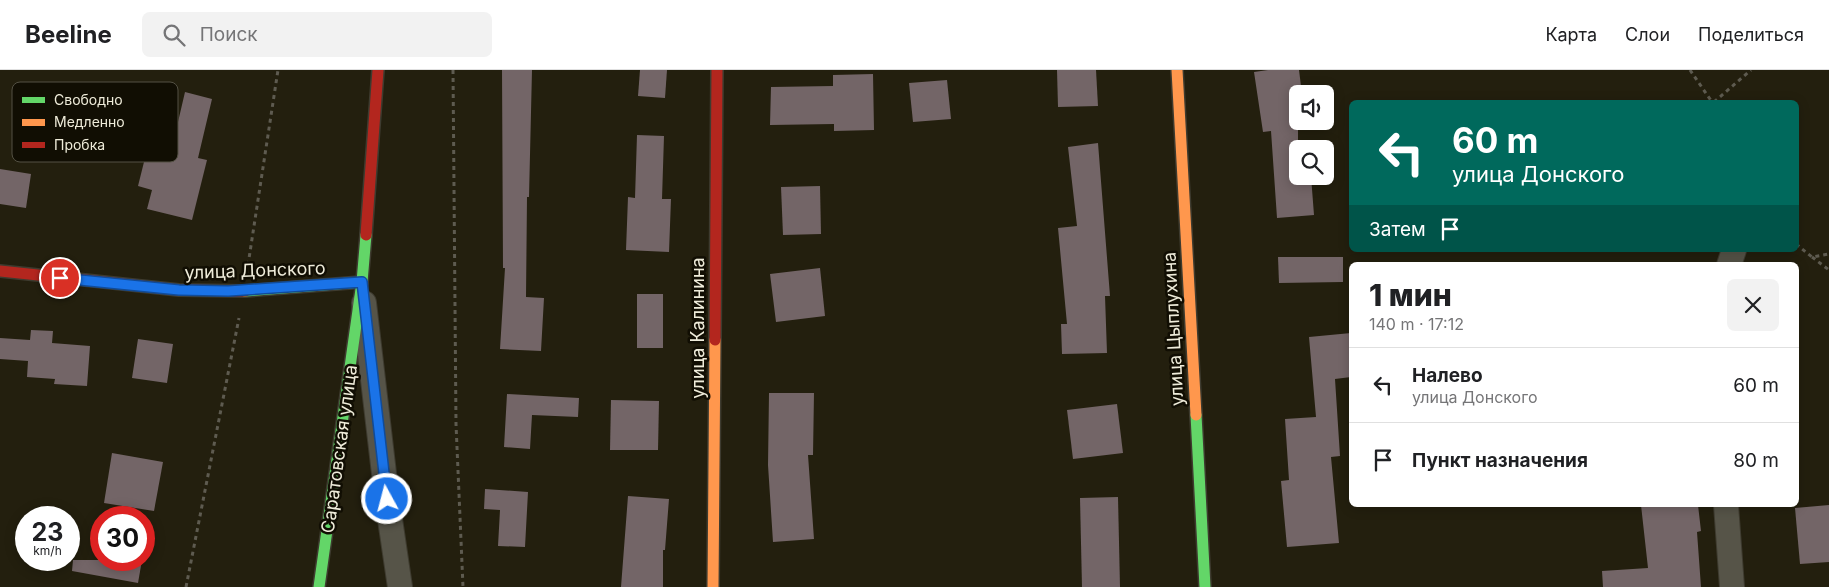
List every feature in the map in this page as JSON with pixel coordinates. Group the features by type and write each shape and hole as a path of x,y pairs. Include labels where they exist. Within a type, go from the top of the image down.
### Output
{"street":[{"name":"Саратовская улица","path":"320,587 362,282 378,70"},
{"name":"улица Калинина","path":"713,587 717,70"},
{"name":"улица Цыплухина","path":"1176,70 1205,587"},
{"name":"улица Донского","path":"0,271 179,290 244,291 362,282"},
{"name":"Саратовская улица","path":"362,282 387,499 400,587"},
{"path":"1726,507 1732,587"}],"path":[{"path":"186,587 244,291 278,70"},
{"path":"453,70 456,424 463,587"},
{"path":"1690,70 1712,100"},
{"path":"1715,100 1750,70"},
{"path":"1799,246 1829,270"},
{"path":"1812,257 1829,254"}],"building":[{"path":"502,70 532,70 529,197 527,197 526,297 544,298 541,351 500,349 505,268 503,268"},
{"path":"640,70 667,70 665,98 638,96"},
{"path":"1057,70 1096,70 1098,106 1058,107"},
{"path":"1299,70 1301,85 1289,85 1289,130 1298,130 1298,140 1289,140 1289,185 1312,185 1314,215 1277,218 1271,131 1263,132 1254,72"},
{"path":"873,74 874,130 834,131 834,124 770,125 771,87 833,86 833,75"},
{"path":"947,80 951,119 913,122 909,83"},
{"path":"185,92 212,99 198,158 207,160 192,220 147,209 152,190 138,186 144,162 178,162 178,122"},
{"path":"637,135 664,136 662,199 671,199 669,252 626,250 628,197 635,198"},
{"path":"1098,143 1110,296 1105,296 1107,353 1062,354 1061,324 1067,324 1058,228 1077,226 1068,147"},
{"path":"0,169 31,174 26,208 0,204"},
{"path":"820,186 821,234 783,235 781,187"},
{"path":"1278,257 1343,257 1343,282 1279,283"},
{"path":"820,268 825,316 776,322 770,274"},
{"path":"637,294 663,294 663,348 637,348"},
{"path":"31,330 53,331 52,343 90,346 87,386 54,384 55,379 27,377 28,361 0,359 0,338 30,340"},
{"path":"1349,333 1349,377 1335,379 1340,456 1331,457 1339,543 1287,547 1281,481 1289,480 1285,419 1316,417 1309,337"},
{"path":"138,339 173,344 167,383 132,378"},
{"path":"769,393 814,393 813,455 808,455 814,539 773,542 768,465"},
{"path":"507,394 579,398 578,417 532,415 530,449 504,447"},
{"path":"611,400 659,401 658,450 610,450"},
{"path":"1117,404 1123,453 1073,459 1067,410"},
{"path":"112,453 163,462 155,506 123,506 104,503"},
{"path":"485,489 528,492 525,547 498,546 500,510 484,509"},
{"path":"628,496 669,499 665,550 663,550 663,587 621,587"},
{"path":"1118,497 1120,587 1082,587 1080,498"},
{"path":"1829,505 1829,562 1800,564 1795,508"},
{"path":"1641,507 1698,507 1701,531 1697,532 1701,587 1603,587 1602,571 1648,568"},
{"path":"80,560 90,560 90,571 140,571 138,583 72,571 80,571"}],"traffic: fast":[{"path":"319,587 362,282 366,235"},
{"path":"245,291 362,282"},
{"path":"1196,415 1205,587"}],"traffic: slow":[{"path":"1177,70 1196,415"},
{"path":"713,587 715,340"}],"traffic: jam":[{"path":"366,235 378,70"},
{"path":"715,340 717,70"},
{"path":"0,271 179,290 245,291"}],"route":[{"path":"60,278 179,290 228,291 362,282 387,499"}]}
